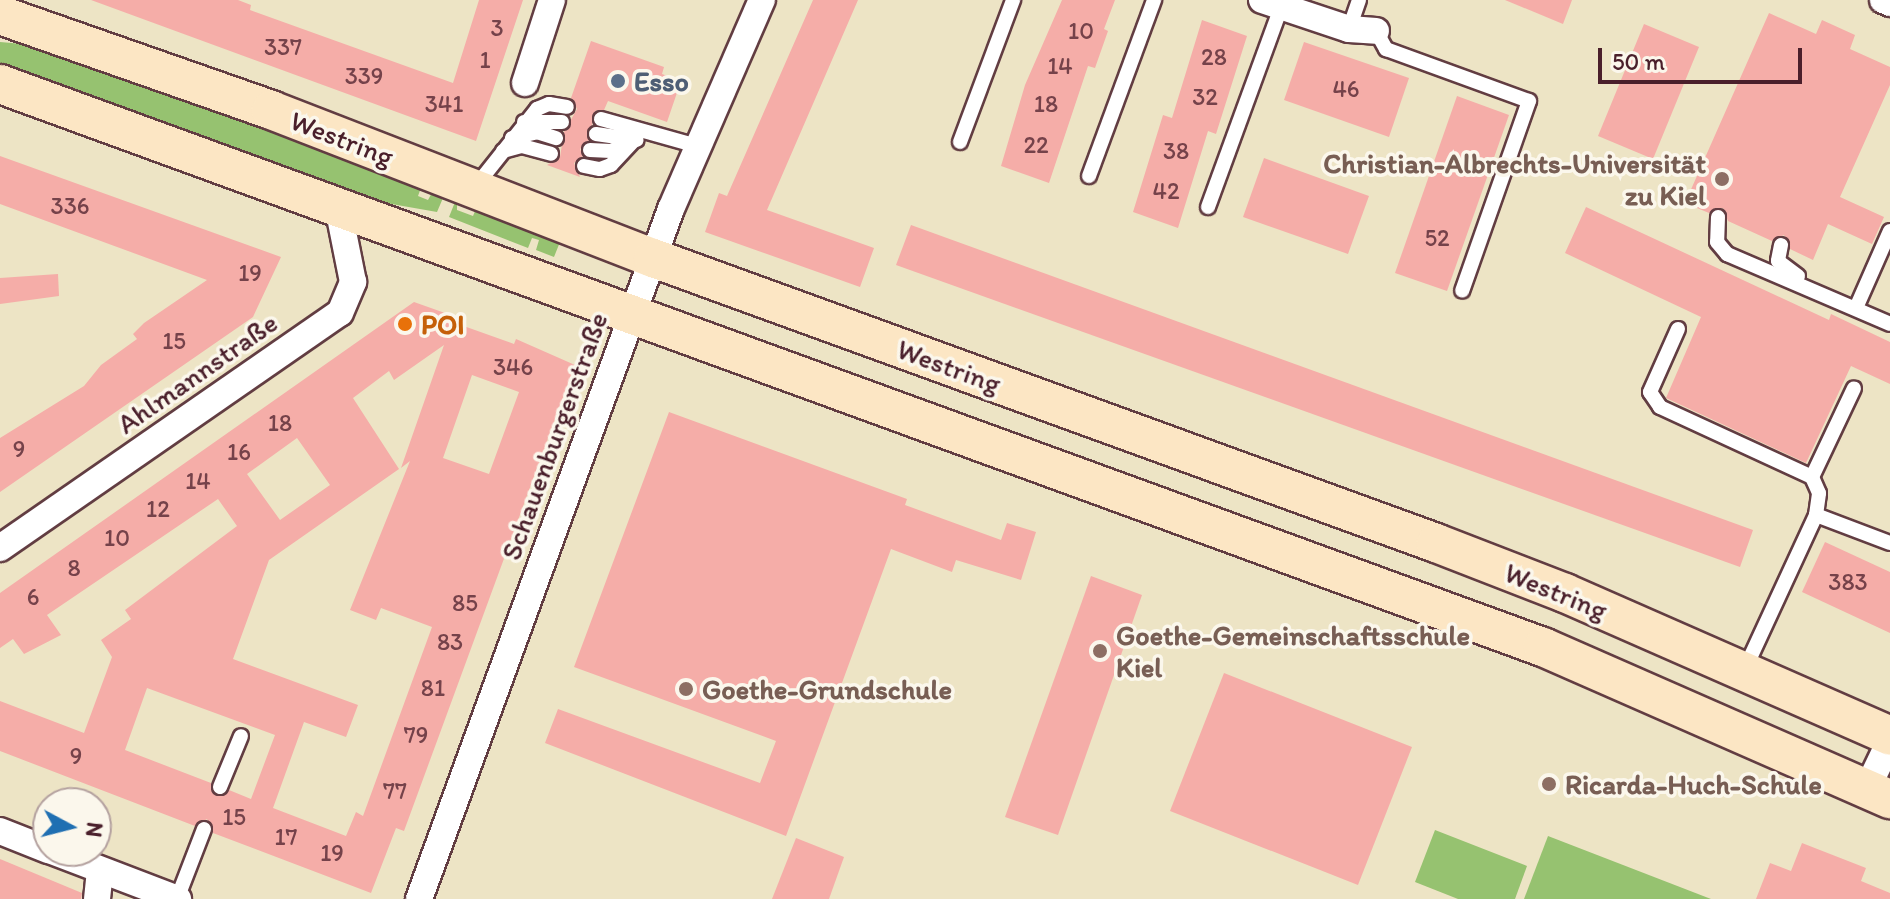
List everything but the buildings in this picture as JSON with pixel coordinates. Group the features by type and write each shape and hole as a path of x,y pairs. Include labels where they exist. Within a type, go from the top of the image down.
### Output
{"main road":[{"name":"Westring","path":"0,15 271,110 653,258 1436,543 1744,672 1890,738"},
{"name":"Westring","path":"0,84 1543,647 1878,794"}],"street":[{"path":"525,83 552,0"},
{"name":"Schauenburgerstraße","path":"419,899 653,258 697,146 762,0"},
{"path":"1883,0 1890,3"},
{"path":"1272,3 1349,29 1376,31"},
{"name":"Ahlmannstraße","path":"0,548 340,313 353,282 338,207"},
{"path":"1878,794 1890,738"},
{"path":"0,831 32,843"},
{"path":"92,867 178,899"},
{"path":"97,899 100,870"}],"lane":[{"path":"960,142 1013,0"},
{"path":"1089,176 1154,0"},
{"path":"1349,29 1359,0"},
{"path":"1208,207 1272,3"},
{"path":"1376,31 1386,49 1529,101 1462,291"},
{"path":"473,189 524,122 549,104 567,107"},
{"path":"601,119 697,146"},
{"path":"524,122 562,122"},
{"path":"512,138 537,132 556,138"},
{"path":"596,134 634,140"},
{"path":"590,150 611,151 634,140 653,136"},
{"path":"584,166 600,169 611,165 634,140"},
{"path":"503,151 522,146 551,154"},
{"path":"1718,217 1717,242 1727,254 1810,287 1890,324"},
{"path":"1856,308 1890,231"},
{"path":"1781,245 1778,261 1810,287"},
{"path":"1678,329 1650,392 1660,407 1812,477 1819,493 1816,515 1744,672"},
{"path":"1812,477 1854,388"},
{"path":"1816,515 1890,543"},
{"path":"220,787 241,736"},
{"path":"178,899 204,829"}],"green space":[{"path":"0,42 46,46 423,182 418,196 428,200 435,187 446,191 437,212 363,199 0,68"},
{"path":"457,197 457,210 473,216 478,204 562,237 554,257 536,250 539,240 532,238 528,248 449,217"},
{"path":"1435,830 1527,866 1515,899 1458,899 1415,882"},
{"path":"1548,836 1711,899 1524,899"}],"place":[{"name":"Esso","path":"618,81"},
{"name":"Christian-Albrechts-Universität zu Kiel","path":"1722,179"},
{"name":"POI","path":"405,324"},
{"name":"Goethe-Gemeinschaftsschule Kiel","path":"1100,651"},
{"name":"Goethe-Grundschule","path":"686,689"},
{"name":"Ricarda-Huch-Schule","path":"1549,784"}]}
